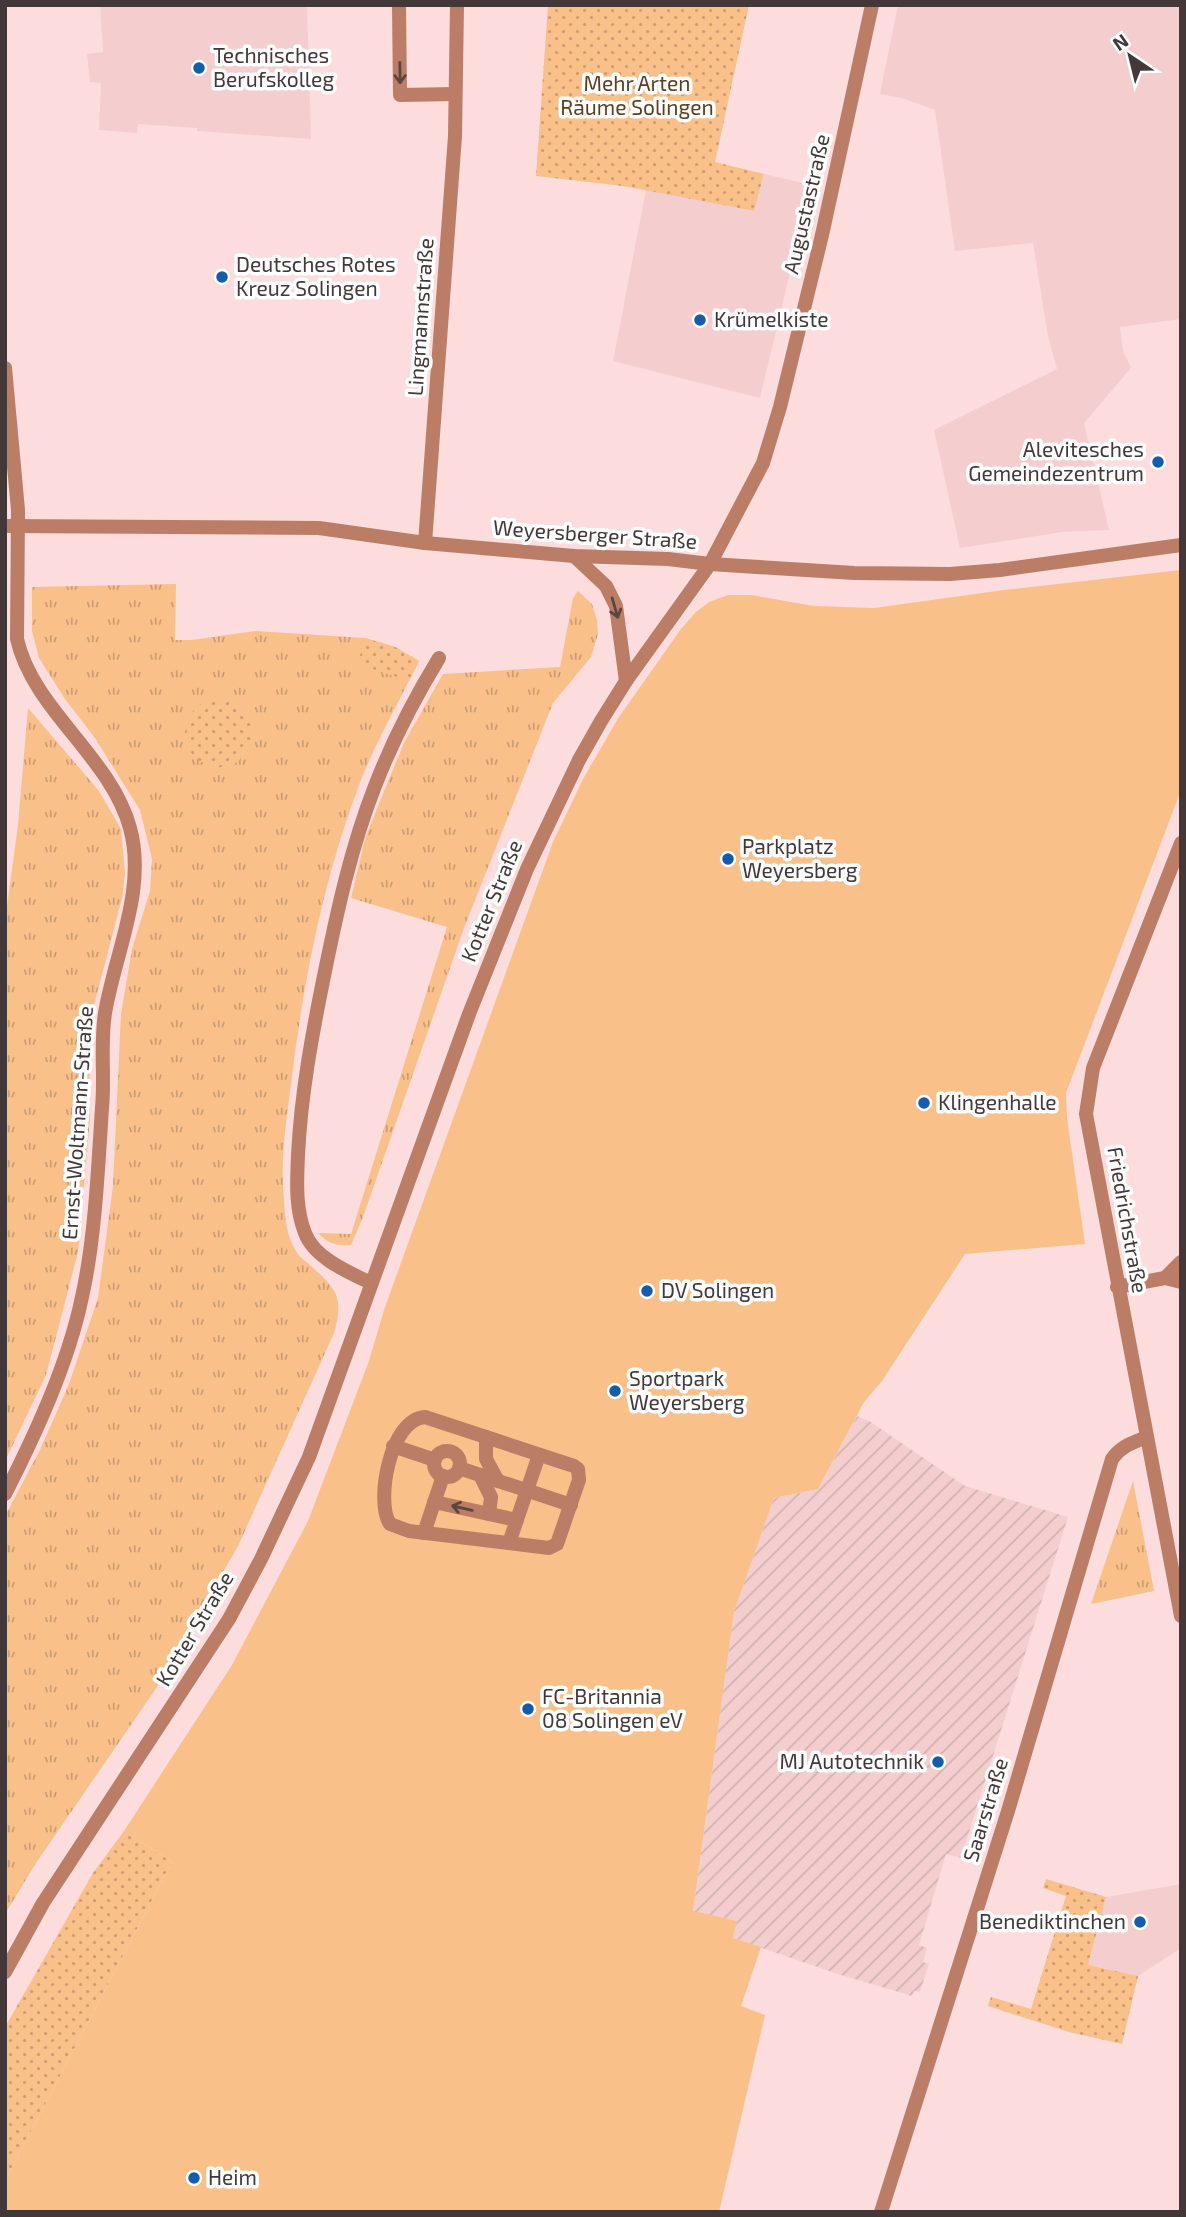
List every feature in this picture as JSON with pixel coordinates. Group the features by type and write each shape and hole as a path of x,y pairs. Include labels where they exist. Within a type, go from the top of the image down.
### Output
{"street":[{"path":"399,5 400,95 455,94"},
{"name":"Lingmannstraße","path":"425,543 454,150 457,5"},
{"name":"Augustastraße","path":"710,564 763,463 780,407 822,235 872,5"},
{"name":"Ernst-Woltmann-Straße","path":"5,368 17,639 21,658 40,690 112,788 129,824 136,863 134,890 105,1014 103,1106 89,1256 82,1299 55,1384 30,1444 5,1493"},
{"name":"Weyersberger Straße","path":"12,526 319,528 425,543 573,556 668,559 854,573 950,574 1000,570 1181,545"},
{"path":"573,556 606,586 616,606 626,681"},
{"name":"Kotter Straße","path":"5,1972 43,1903 229,1619 309,1457 494,949 527,869 579,760 626,681 710,564"},
{"path":"372,1283 335,1265 305,1234 297,1197 304,1087 330,946 355,845 390,751 439,658"},
{"name":"Friedrichstraße","path":"1181,843 1093,1068 1086,1114 1181,1616"},
{"path":"1165,1278 1181,1262"},
{"path":"1117,1287 1165,1278 1181,1282"},
{"path":"425,1417 486,1437 578,1469 579,1480 571,1505 560,1538 553,1547 424,1533 396,1528 390,1524 385,1515 393,1446 408,1423 425,1417"},
{"path":"451,1452 460,1429"},
{"path":"486,1437 486,1459 498,1481"},
{"name":"Saarstraße","path":"881,2212 1008,1811 1112,1459 1126,1445 1147,1437"},
{"path":"393,1446 435,1460"},
{"path":"451,1452 458,1457 459,1468 450,1476 443,1476 435,1467 435,1460 440,1453 451,1452"},
{"path":"509,1543 539,1455"},
{"path":"459,1468 571,1505"},
{"path":"480,1475 491,1497 489,1514"},
{"path":"424,1533 443,1476"},
{"path":"434,1502 517,1520"}],"shaded area":[{"name":"Technisches Berufskolleg","path":"100,5 307,5 311,139 138,124 137,133 99,130 101,83 90,82 87,54 103,52"},
{"path":"898,5 1181,5 1181,319 1120,327 1123,351 1131,368 1084,423 1109,530 1062,532 960,548 934,430 1057,369 1048,336 1033,243 955,251 935,110 902,98 880,94"},
{"name":"Krümelkiste","path":"764,174 811,185 760,398 613,361 646,190 754,211"},
{"path":"857,1416 869,1421 965,1486 1068,1517 961,1858 946,1854 919,1945 927,1948 923,1962 929,1964 920,1992 914,1991 912,1996 733,1938 737,1921 693,1912 734,1612 774,1498 818,1489"},
{"name":"Benediktinchen","path":"1181,1884 1181,1948 1138,1976 1088,1965 1106,1897"}],"green space":[{"name":"Mehr Arten Räume Solingen","path":"548,5 749,5 715,162 764,174 754,211 623,186 536,176"},
{"name":"Sportpark Weyersberg","path":"1181,570 1181,790 1066,1093 1067,1118 1085,1244 965,1254 882,1381 864,1402 818,1489 774,1498 734,1612 693,1911 737,1921 733,1938 761,1947 741,2006 765,2015 719,2212 5,2212 5,2181 172,1862 124,1831 232,1665 308,1521 369,1361 384,1310 553,842 583,779 619,717 681,629 709,602 728,595 751,595 814,606 874,608"},
{"path":"176,584 175,640 255,631 365,638 395,647 419,661 365,769 335,858 308,970 287,1113 283,1171 288,1233 297,1253 320,1274 336,1295 337,1321 238,1546 157,1687 36,1863 5,1914 5,1516 40,1450 69,1384 98,1298 113,1186 121,1014 132,949 150,891 152,859 140,810 95,738 65,699 39,658 32,631 32,587"},
{"path":"578,591 592,604 597,620 598,634 591,657 553,703 464,928 351,1245 333,1244 318,1233 351,1234 447,927 351,898 365,839 404,743 443,674 560,667 573,598"},
{"path":"365,638 395,647 419,661 409,681 358,664"},
{"path":"219,699 232,701 243,709 251,720 251,746 243,757 232,765 219,767 206,765 195,757 187,746 185,733 187,720 195,709 206,701"},
{"path":"28,708 99,791 121,829 125,874 122,898 89,1024 90,1118 78,1252 46,1375 5,1461 5,921 18,825"},
{"path":"1133,1481 1154,1591 1091,1604"},
{"path":"124,1831 172,1862 5,2181 5,2027 93,1873"},
{"path":"1046,1879 1106,1897 1088,1965 1138,1976 1122,2044 1069,2032 988,2006 991,1997 1031,2009 1066,1896 1043,1888"}],"place":[{"name":"Technisches Berufskolleg","path":"199,68"},
{"name":"Deutsches Rotes Kreuz Solingen","path":"222,277"},
{"name":"Krümelkiste","path":"700,320"},
{"name":"Alevitesches Gemeindezentrum","path":"1158,462"},
{"name":"Parkplatz Weyersberg","path":"728,859"},
{"name":"Klingenhalle","path":"924,1103"},
{"name":"DV Solingen","path":"647,1291"},
{"name":"Sportpark Weyersberg","path":"615,1391"},
{"name":"FC-Britannia 08 Solingen eV","path":"528,1709"},
{"name":"MJ Autotechnik","path":"938,1762"},
{"name":"Benediktinchen","path":"1140,1922"},
{"name":"Heim","path":"194,2178"}]}
